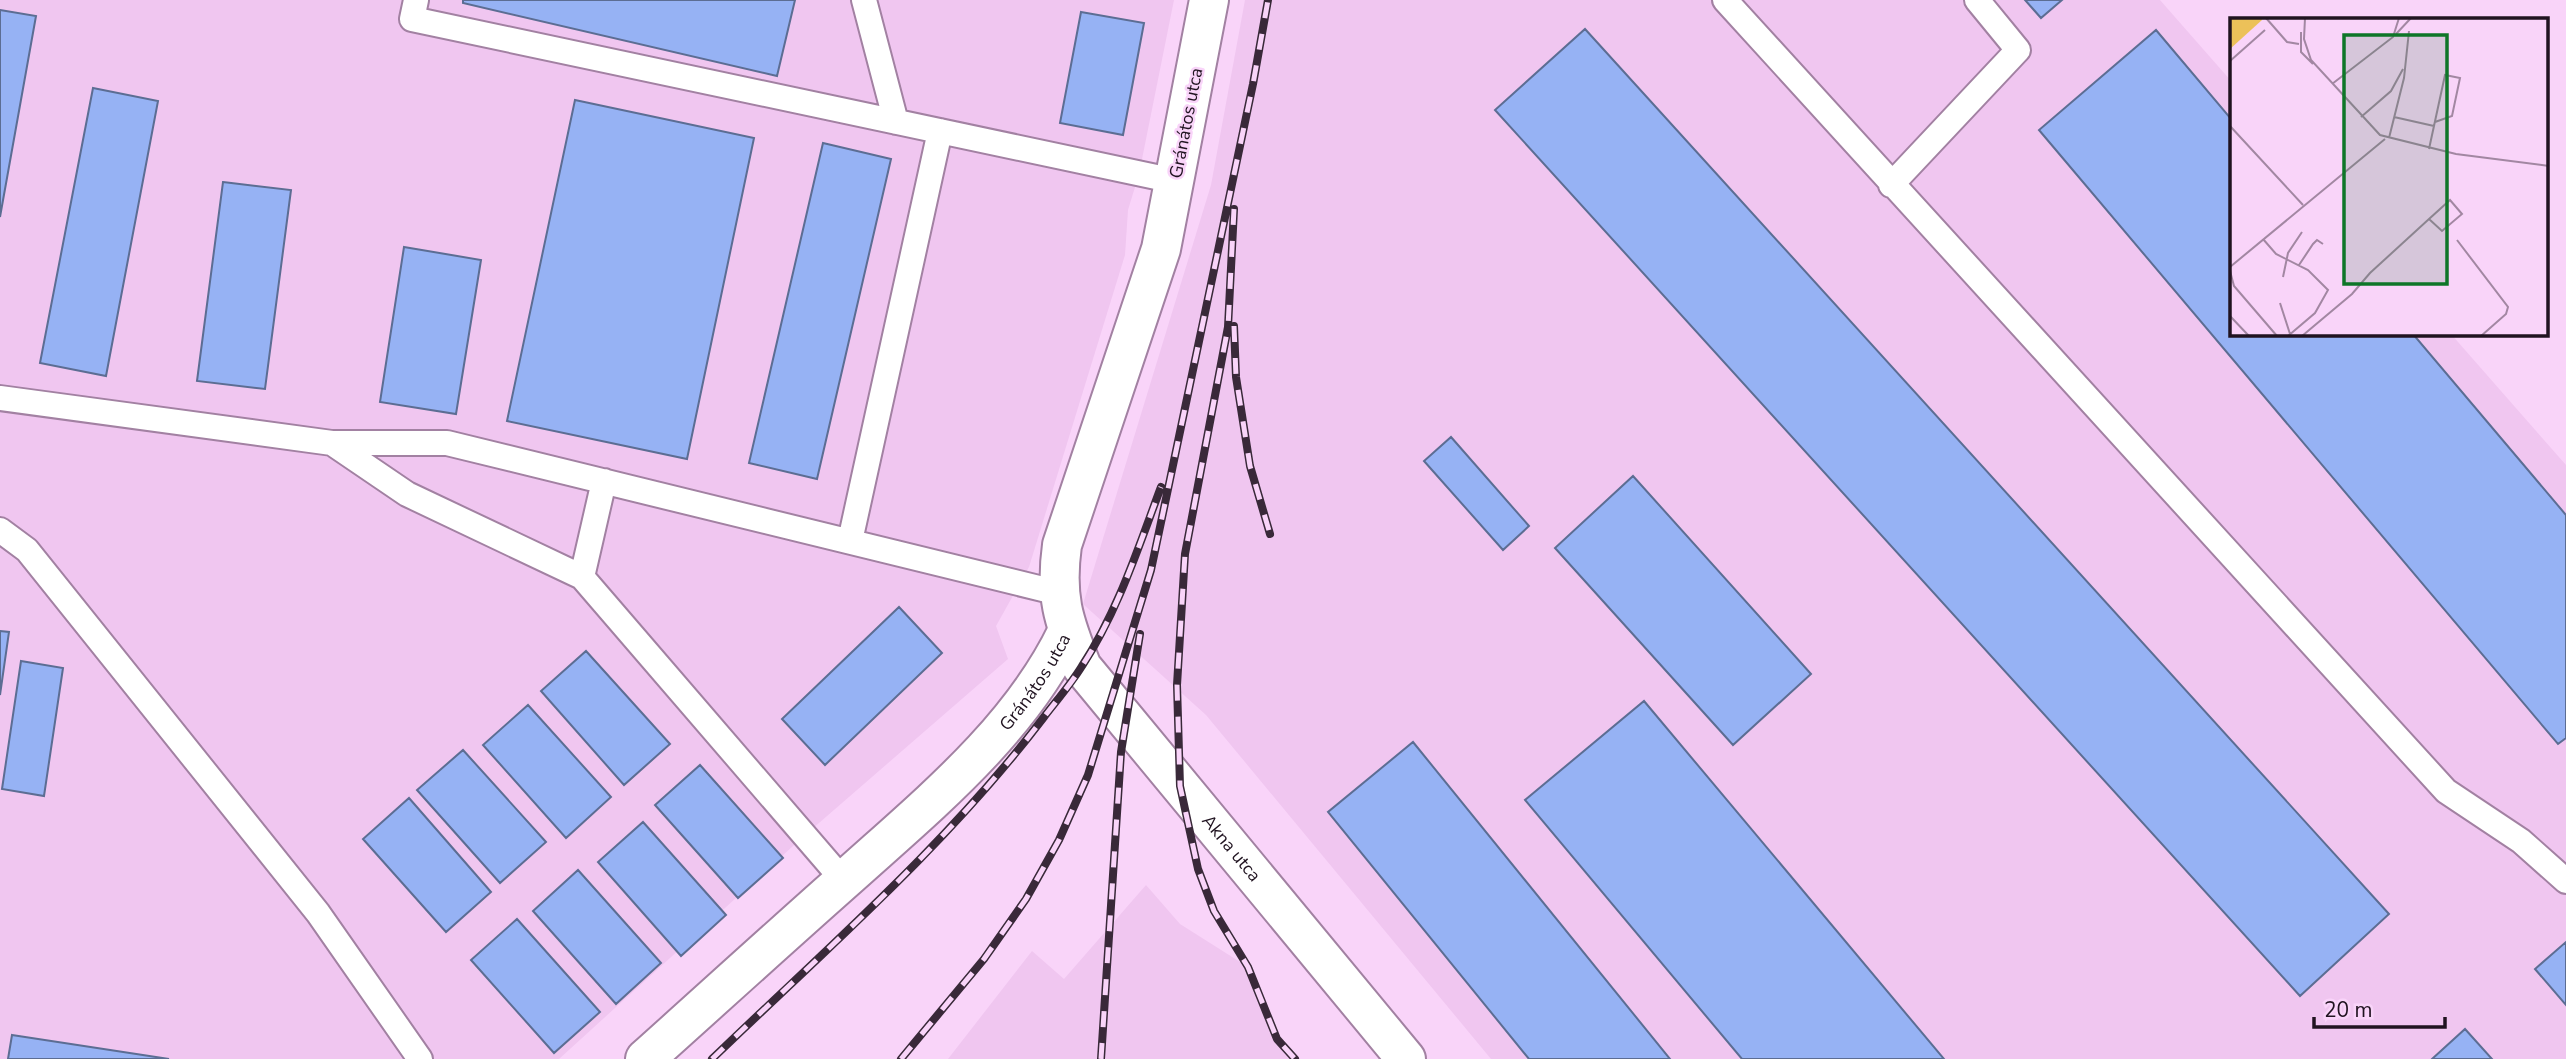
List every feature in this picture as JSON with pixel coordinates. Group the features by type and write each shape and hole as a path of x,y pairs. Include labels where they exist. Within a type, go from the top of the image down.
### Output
{"street":[{"name":"Gránátos utca","path":"645,1059 908,821 1006,724 1036,688 1067,632 1060,606 1058,576 1062,545 1161,249 1209,0"},
{"name":"Akna utca","path":"1067,632 1082,667 1406,1059"}],"lane":[{"path":"416,0 412,19 1174,181"},
{"path":"864,0 896,122"},
{"path":"1725,0 2446,791 2521,841 2566,881"},
{"path":"1892,185 2018,50 1977,0"},
{"path":"849,541 940,131"},
{"path":"0,398 332,443 447,443 1059,593"},
{"path":"332,443 407,494 582,577 843,880"},
{"path":"582,577 604,481"},
{"path":"0,530 27,550 318,913 420,1059"}],"shaded area":[{"path":"0,0 1174,0 1139,174 1128,210 1125,255 1029,567 996,626 1008,659 804,836 559,1059 0,1059"},
{"path":"1245,0 2160,0 2230,80 2230,336 2453,336 2566,465 2566,1059 1491,1059 1206,715 1083,604 1211,185"},
{"path":"1146,885 1180,924 1248,967 1277,1039 1295,1059 948,1059 1032,951 1064,979"}],"building":[{"path":"463,0 795,0 777,76 463,3"},
{"path":"2025,0 2062,0 2041,18"},
{"path":"0,10 36,16 0,217"},
{"path":"1081,12 1144,23 1123,135 1060,123"},
{"path":"1585,29 2389,914 2300,996 1495,110"},
{"path":"2156,30 2230,118 2230,336 2415,336 2566,515 2566,738 2558,744 2039,130"},
{"path":"93,88 158,101 106,376 40,363"},
{"path":"575,100 754,138 687,459 507,421"},
{"path":"823,143 891,159 817,479 749,463"},
{"path":"223,182 291,190 265,389 197,381"},
{"path":"404,247 481,260 456,414 380,402"},
{"path":"1451,437 1529,526 1503,550 1424,461"},
{"path":"1633,476 1811,674 1733,745 1555,548"},
{"path":"899,607 942,653 825,765 782,719"},
{"path":"0,631 9,632 0,695"},
{"path":"586,651 670,744 624,785 541,691"},
{"path":"21,661 63,668 44,796 2,789"},
{"path":"1644,701 1944,1059 1742,1059 1525,800"},
{"path":"528,705 611,797 566,838 483,745"},
{"path":"1413,742 1670,1059 1529,1059 1328,812"},
{"path":"463,750 546,842 500,883 417,790"},
{"path":"700,765 783,858 738,898 655,805"},
{"path":"409,798 491,892 446,932 363,839"},
{"path":"643,822 726,915 681,956 598,862"},
{"path":"578,870 661,963 616,1004 533,911"},
{"path":"517,919 600,1012 554,1053 471,960"},
{"path":"2566,942 2566,1005 2535,969"},
{"path":"2465,1029 2492,1059 2432,1059"},
{"path":"12,1035 169,1059 8,1059"}],"railway":[{"path":"901,1059 984,959 1026,899 1059,840 1088,775 1151,570 1253,84 1268,0"},
{"path":"1234,209 1228,327 1185,554 1177,685 1180,786 1198,869 1214,911 1248,967 1277,1039 1295,1059"},
{"path":"1234,326 1236,377 1250,466 1270,534"},
{"path":"712,1059 927,852 1007,764 1059,698 1082,666 1106,623 1161,487"},
{"path":"1101,1059 1121,752 1140,634"}]}
